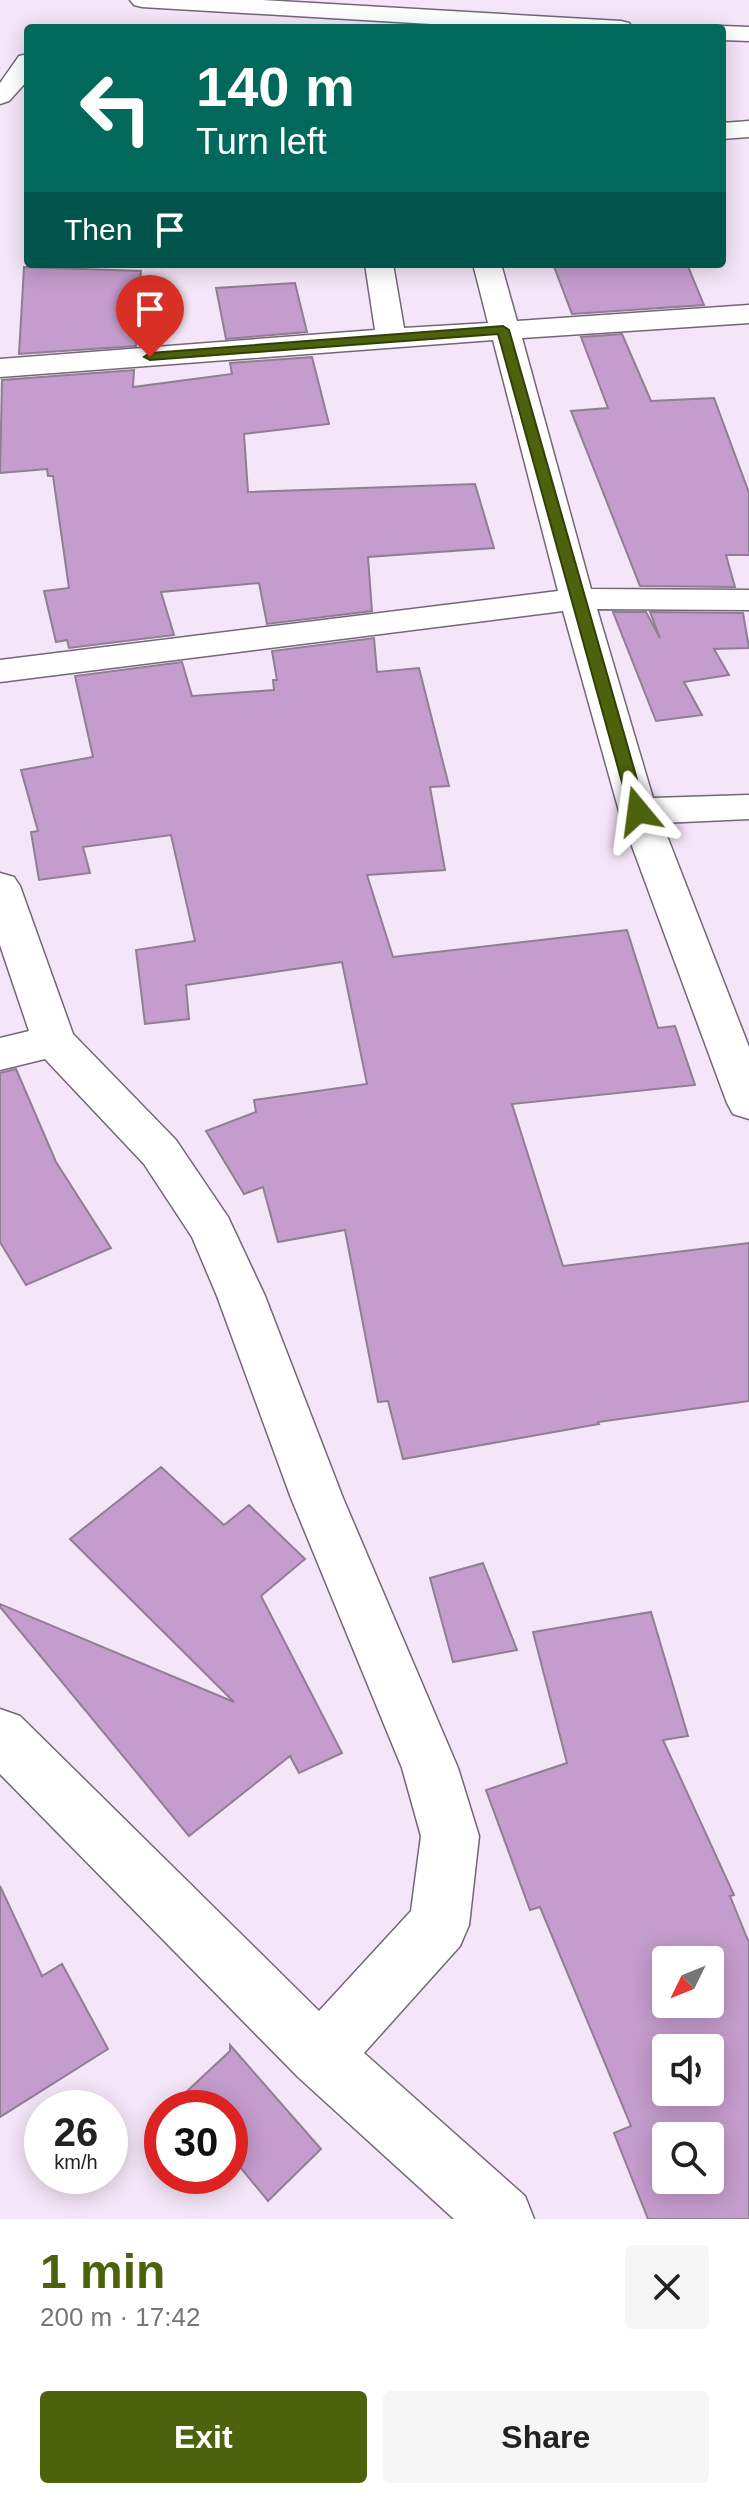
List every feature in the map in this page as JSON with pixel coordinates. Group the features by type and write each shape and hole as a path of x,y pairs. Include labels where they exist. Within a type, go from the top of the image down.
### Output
{"street":[{"path":"142,0 384,22 463,24"},
{"path":"726,33 749,34"},
{"path":"0,96 12,86 24,67"},
{"path":"726,131 749,129"},
{"path":"380,268 391,338"},
{"path":"488,268 638,811 749,1103"},
{"path":"0,368 749,314"},
{"path":"0,671 577,599 749,600"},
{"path":"638,811 749,807"},
{"path":"0,886 54,1041 160,1152 212,1230 241,1296 317,1498 430,1768 450,1836 439,1925 320,2055"},
{"path":"0,1054 54,1041"},
{"path":"0,1735 320,2055 502,2219"}],"building":[{"path":"24,267 141,271 136,346 19,354"},
{"path":"555,268 689,268 704,305 572,314"},
{"path":"295,283 307,332 226,339 216,288"},
{"path":"622,334 651,401 714,398 749,493 749,555 726,555 735,587 640,586 571,411 608,408 581,337"},
{"path":"312,357 329,424 244,434 248,492 475,484 494,548 368,557 372,611 267,624 259,583 161,592 174,635 69,648 67,640 56,642 44,591 69,588 53,476 48,476 47,469 0,473 2,380 134,370 133,387 232,374 230,363"},
{"path":"613,612 646,612 660,638 650,612 743,613 749,648 714,649 729,675 684,682 702,715 656,721"},
{"path":"374,638 377,672 419,668 449,786 430,787 445,870 367,875 393,957 627,930 658,1028 675,1026 695,1085 512,1104 563,1266 749,1243 749,1401 598,1422 403,1459 388,1401 378,1402 345,1230 278,1242 263,1187 244,1194 206,1131 256,1112 254,1100 367,1084 342,962 186,985 189,1019 145,1024 136,950 195,941 171,835 83,847 90,873 39,880 31,832 38,831 21,770 93,757 75,676 182,662 192,696 274,690 273,680 277,680 272,651"},
{"path":"16,1069 56,1162 111,1248 26,1285 0,1242 0,1073"},
{"path":"161,1467 224,1525 249,1505 305,1559 261,1596 342,1753 299,1773 290,1756 189,1836 0,1607 0,1604 234,1702 70,1539"},
{"path":"483,1563 517,1650 453,1662 430,1578"},
{"path":"651,1612 688,1736 663,1740 734,1895 730,1896 749,1943 749,2219 648,2219 614,2133 631,2126 540,1907 530,1910 486,1790 567,1763 533,1632"},
{"path":"0,1886 42,1976 62,1964 108,2049 43,2090 24,2090 24,2102 0,2117"},
{"path":"230,2045 321,2149 268,2201 248,2177 248,2090 188,2090 230,2051"}],"route":[{"path":"150,357 503,330 638,811"}]}
